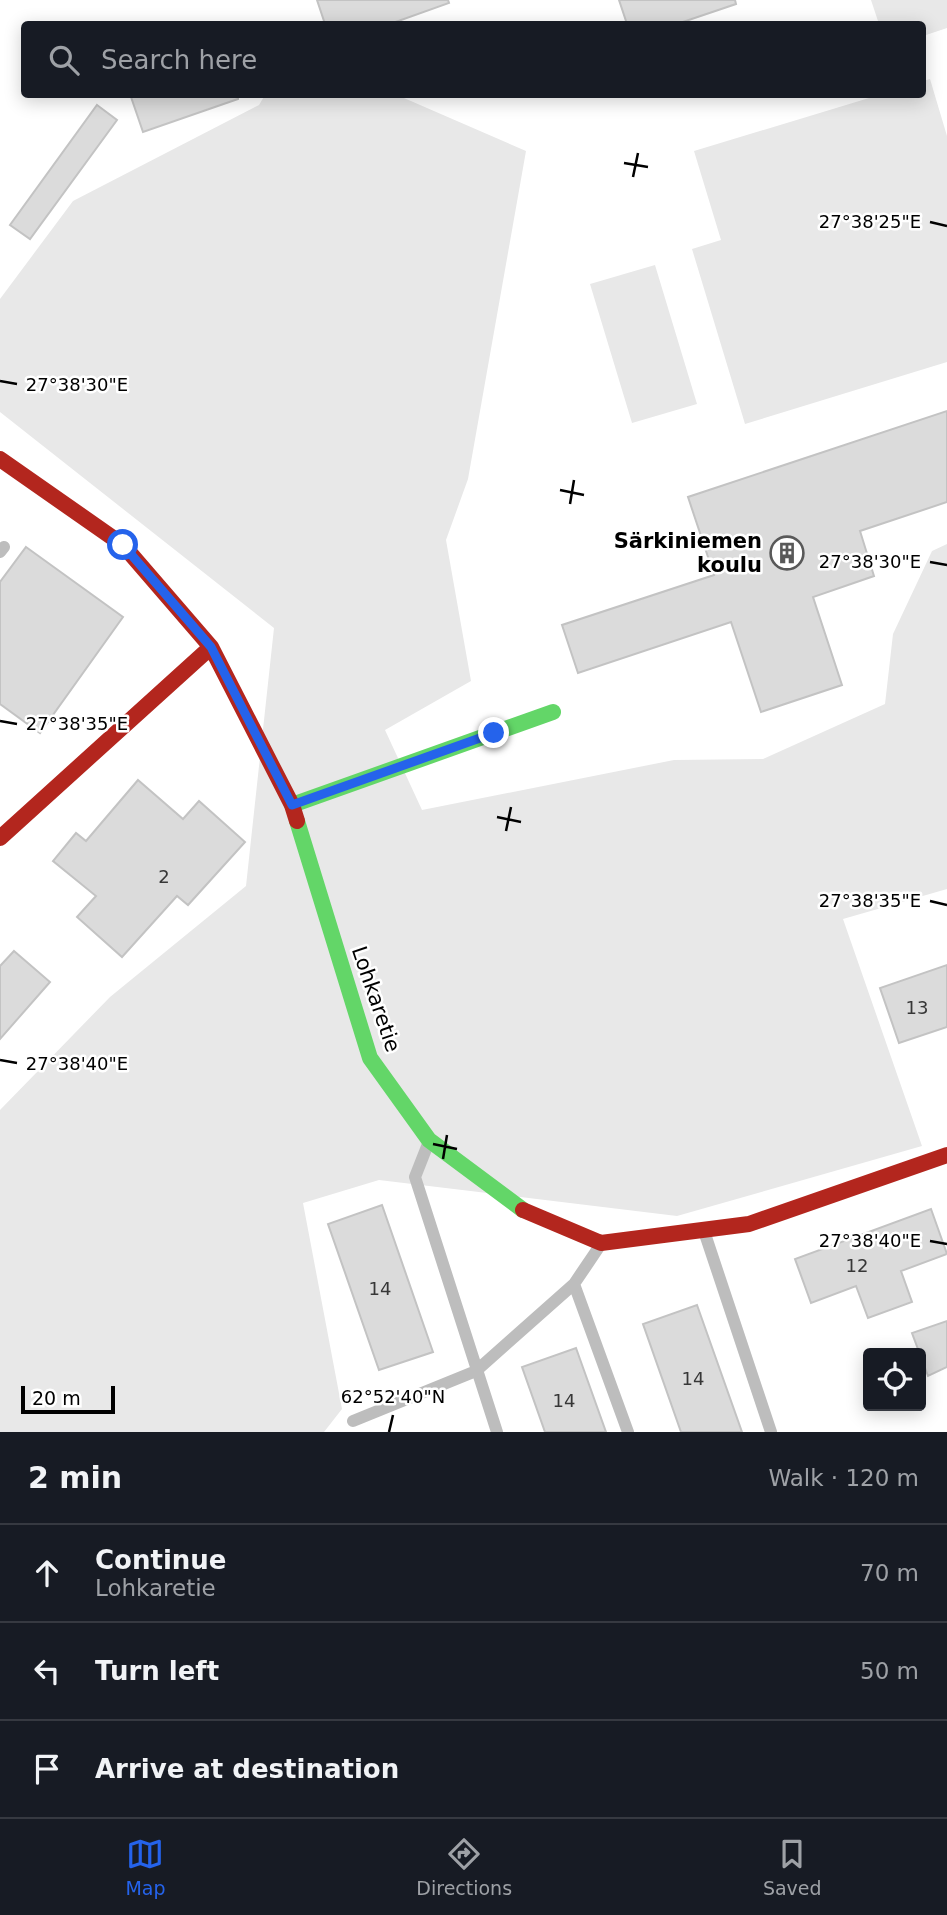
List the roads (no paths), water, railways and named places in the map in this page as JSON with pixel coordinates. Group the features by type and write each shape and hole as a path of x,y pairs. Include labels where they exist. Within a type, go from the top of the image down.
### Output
{"street":[{"name":"Lohkaretie","path":"0,459 123,545 211,647 292,805 370,1058 429,1140 517,1208 601,1244"},
{"path":"0,838 211,647"},
{"path":"292,805 553,712"},
{"path":"601,1244 749,1224 947,1156"}],"lane":[{"path":"429,1140 415,1177 497,1432"},
{"path":"704,1230 771,1432"},
{"path":"353,1420 476,1371 574,1284 601,1244"},
{"path":"574,1284 628,1432"}],"place":[{"name":"Särkiniemen koulu","path":"787,553"}]}
